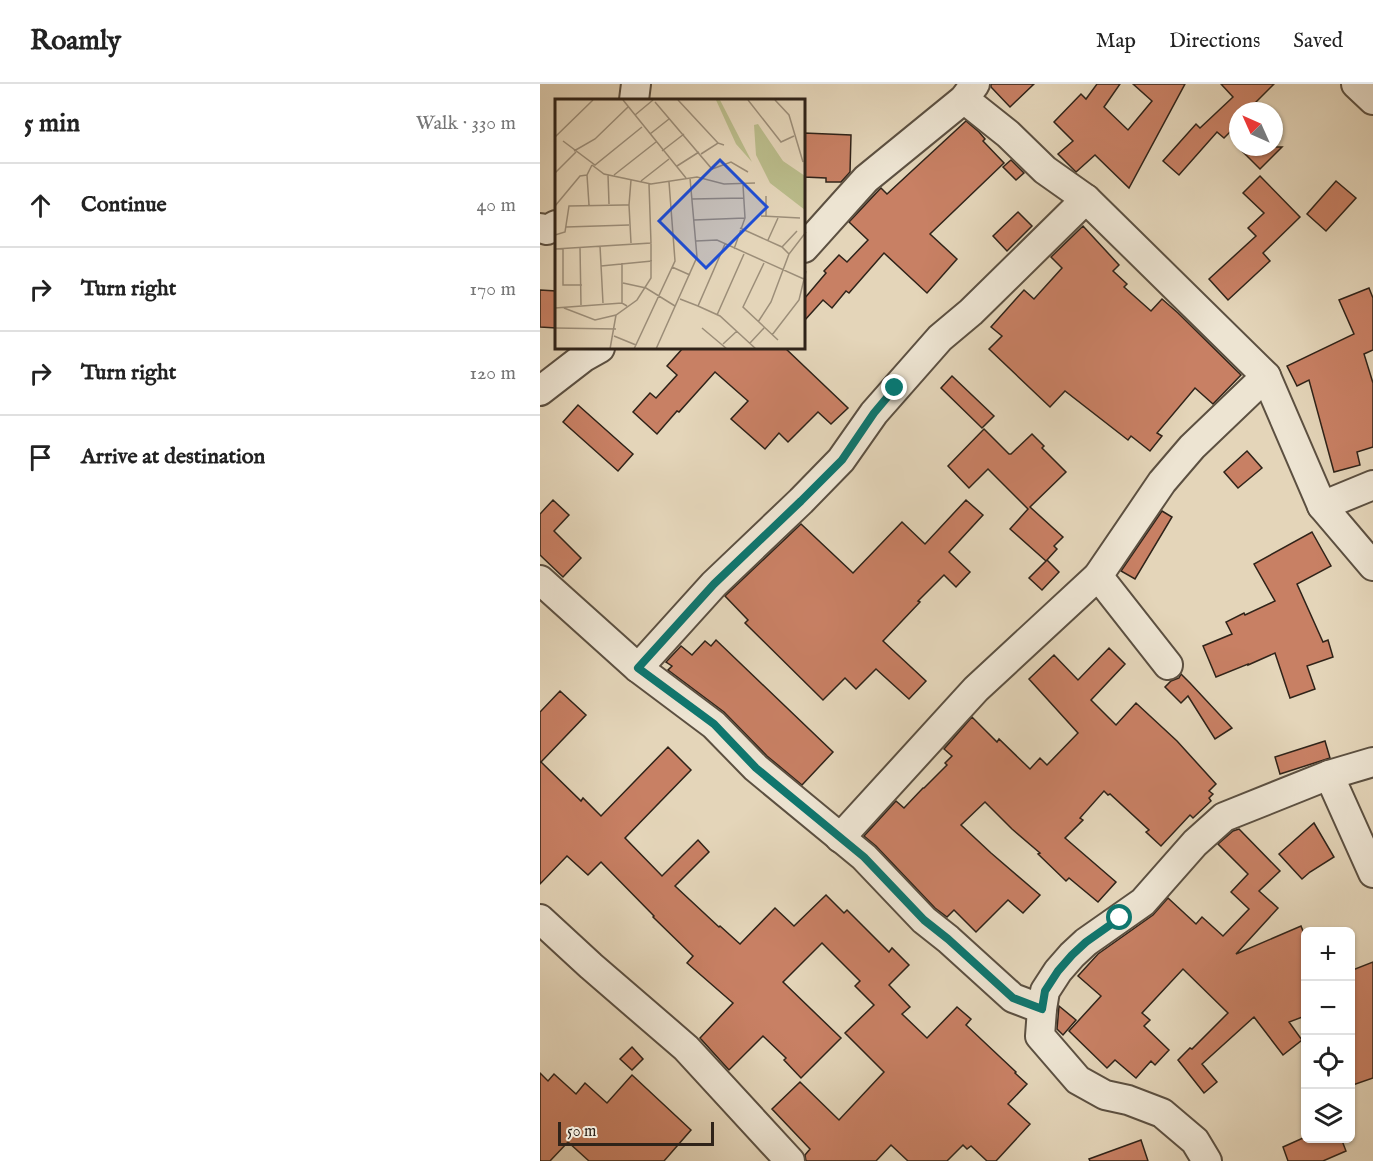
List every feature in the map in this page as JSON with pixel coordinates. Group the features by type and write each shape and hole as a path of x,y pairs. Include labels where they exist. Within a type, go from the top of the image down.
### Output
{"street":[{"path":"634,99 636,84"},
{"path":"1356,84 1373,100"},
{"path":"806,246 866,179 969,92 1045,170 1086,199 1266,376 1322,506 1373,566"},
{"path":"638,668 714,584 842,460 874,413 940,338 971,312 1086,199"},
{"path":"540,228 548,230 555,226"},
{"path":"540,391 596,350"},
{"path":"840,838 976,689 1098,576 1161,482 1192,447 1266,376"},
{"path":"1322,506 1373,485"},
{"path":"1098,576 1168,665"},
{"path":"540,580 638,668 714,724 756,768 864,857 924,920 1013,998 1042,1009"},
{"path":"1207,1161 1195,1141 1162,1113 1128,1100 1105,1095 1078,1080 1040,1036 1045,991 1072,955 1086,942 1143,902 1195,843 1224,817 1329,775 1373,762"},
{"path":"1329,775 1373,873"},
{"path":"540,919 686,1048 790,1161"}],"building":[{"path":"991,84 1034,84 1010,107 991,87"},
{"path":"1097,84 1120,84 1104,107 1128,130 1152,101 1133,84 1185,84 1129,188 1095,155 1076,172 1058,154 1073,141 1054,122 1081,94 1086,99"},
{"path":"1221,84 1274,84 1256,102 1229,102 1229,133 1224,138 1217,132 1179,175 1163,161 1196,124 1200,128 1233,97"},
{"path":"966,121 979,132 985,139 983,141 1004,163 930,234 957,259 927,293 884,253 849,293 846,291 832,308 823,300 806,319 806,297 826,273 824,271 839,255 847,262 868,240 849,222 881,188 887,194"},
{"path":"806,133 851,135 850,172 841,182 826,182 826,178 806,177"},
{"path":"1247,156 1273,156 1260,169"},
{"path":"1011,160 1024,173 1016,180 1003,167"},
{"path":"1260,176 1300,217 1263,253 1270,261 1228,300 1209,279 1256,236 1248,228 1264,213 1243,193"},
{"path":"1336,181 1356,198 1326,231 1307,214"},
{"path":"1018,212 1032,226 1007,251 993,236"},
{"path":"1083,226 1119,265 1113,271 1127,284 1124,287 1151,311 1162,299 1241,375 1213,404 1195,388 1157,433 1162,436 1150,451 1131,436 1128,440 1065,391 1050,407 989,349 1002,336 991,327 1024,290 1034,299 1062,268 1051,257"},
{"path":"1369,288 1373,298 1373,350 1364,354 1373,383 1373,447 1357,452 1360,465 1334,472 1309,380 1297,386 1287,366 1354,334 1339,300"},
{"path":"540,290 555,291 555,328 540,327"},
{"path":"681,350 787,350 848,408 831,424 818,412 788,442 779,433 765,449 731,419 748,401 715,372 657,434 633,412 650,393 656,398 677,375 667,366"},
{"path":"952,376 994,416 982,428 941,388"},
{"path":"578,405 633,454 618,471 563,422"},
{"path":"984,429 1009,454 1032,434 1044,446 1042,448 1066,472 1030,507 1063,537 1054,546 1057,549 1047,560 1059,572 1042,590 1029,578 1046,561 1010,529 1028,509 988,469 969,488 948,466"},
{"path":"1247,451 1262,468 1238,488 1224,472"},
{"path":"553,500 569,515 554,531 581,558 563,577 540,555 540,514"},
{"path":"966,500 983,515 949,552 970,572 956,587 944,575 883,641 926,681 909,699 876,669 856,689 845,678 823,700 745,623 748,620 725,596 801,524 853,573 902,522 925,544"},
{"path":"1162,511 1172,517 1135,579 1121,571"},
{"path":"1312,532 1331,566 1297,584 1323,642 1328,640 1333,657 1307,666 1315,689 1290,698 1275,653 1216,677 1203,646 1232,634 1226,622 1275,601 1254,564"},
{"path":"716,640 833,752 802,785 767,756 724,712 668,670 672,666 666,662 681,646 692,655 705,641 711,646"},
{"path":"1109,648 1125,664 1091,700 1116,725 1136,703 1177,741 1216,784 1209,791 1213,794 1209,798 1211,801 1193,818 1190,815 1161,846 1146,832 1149,830 1104,791 1080,818 1083,820 1065,838 1116,882 1098,902 1069,878 1066,881 1038,854 1040,853 985,802 961,825 1040,895 1023,913 1008,900 976,932 954,910 947,917 935,908 864,836 896,801 904,808 947,765 945,763 952,756 944,749 972,717 997,742 999,739 1030,769 1040,758 1047,765 1078,733 1029,679 1054,655 1078,680"},
{"path":"1181,674 1232,728 1215,739 1188,696 1181,703 1165,687 1171,681 1179,678"},
{"path":"560,691 586,715 541,762 581,801 583,798 601,816 668,747 691,770 625,838 662,876 698,840 709,852 675,886 740,944 775,908 794,926 826,895 844,913 847,910 889,952 892,948 909,965 889,985 910,1007 902,1014 927,1038 957,1007 971,1019 966,1025 1027,1084 1008,1104 1030,1124 996,1161 987,1161 971,1146 967,1149 963,1145 947,1161 908,1161 891,1145 876,1161 806,1161 805,1155 810,1149 772,1109 800,1082 839,1120 884,1072 845,1033 874,1005 855,986 860,981 822,943 783,982 841,1038 801,1078 784,1060 786,1058 763,1036 729,1070 700,1038 733,1003 687,963 693,956 601,862 588,875 567,856 540,884 540,712"},
{"path":"1325,741 1330,758 1280,774 1275,757"},
{"path":"1314,823 1334,857 1302,879 1279,854"},
{"path":"1239,829 1280,871 1259,891 1278,908 1236,954 1301,927 1301,1018 1289,1022 1301,1041 1283,1055 1254,1017 1202,1064 1217,1082 1204,1093 1178,1060 1228,1013 1183,969 1142,1013 1150,1020 1144,1026 1169,1050 1155,1065 1151,1061 1136,1078 1115,1060 1107,1068 1069,1031 1101,996 1078,976 1098,954 1153,915 1168,898 1196,924 1202,917 1223,936 1249,909 1231,892 1248,874 1218,844 1233,831"},
{"path":"1373,962 1373,1078 1355,1084 1355,981 1355,969"},
{"path":"1059,1006 1076,1020 1063,1035 1057,1029"},
{"path":"632,1047 643,1059 632,1070 620,1059"},
{"path":"540,1073 548,1081 554,1074 576,1094 585,1083 607,1103 632,1075 691,1130 664,1161 589,1161 568,1142 550,1161 540,1161"},
{"path":"1301,1139 1301,1143 1343,1143 1346,1151 1323,1161 1288,1161 1283,1147"},
{"path":"1141,1140 1148,1161 1090,1161 1089,1159"}],"route":[{"path":"895,388 874,413 842,460 714,584 638,668 714,724 756,768 864,857 924,920 1013,998 1042,1009 1045,991 1058,971 1086,942 1120,918"}]}
